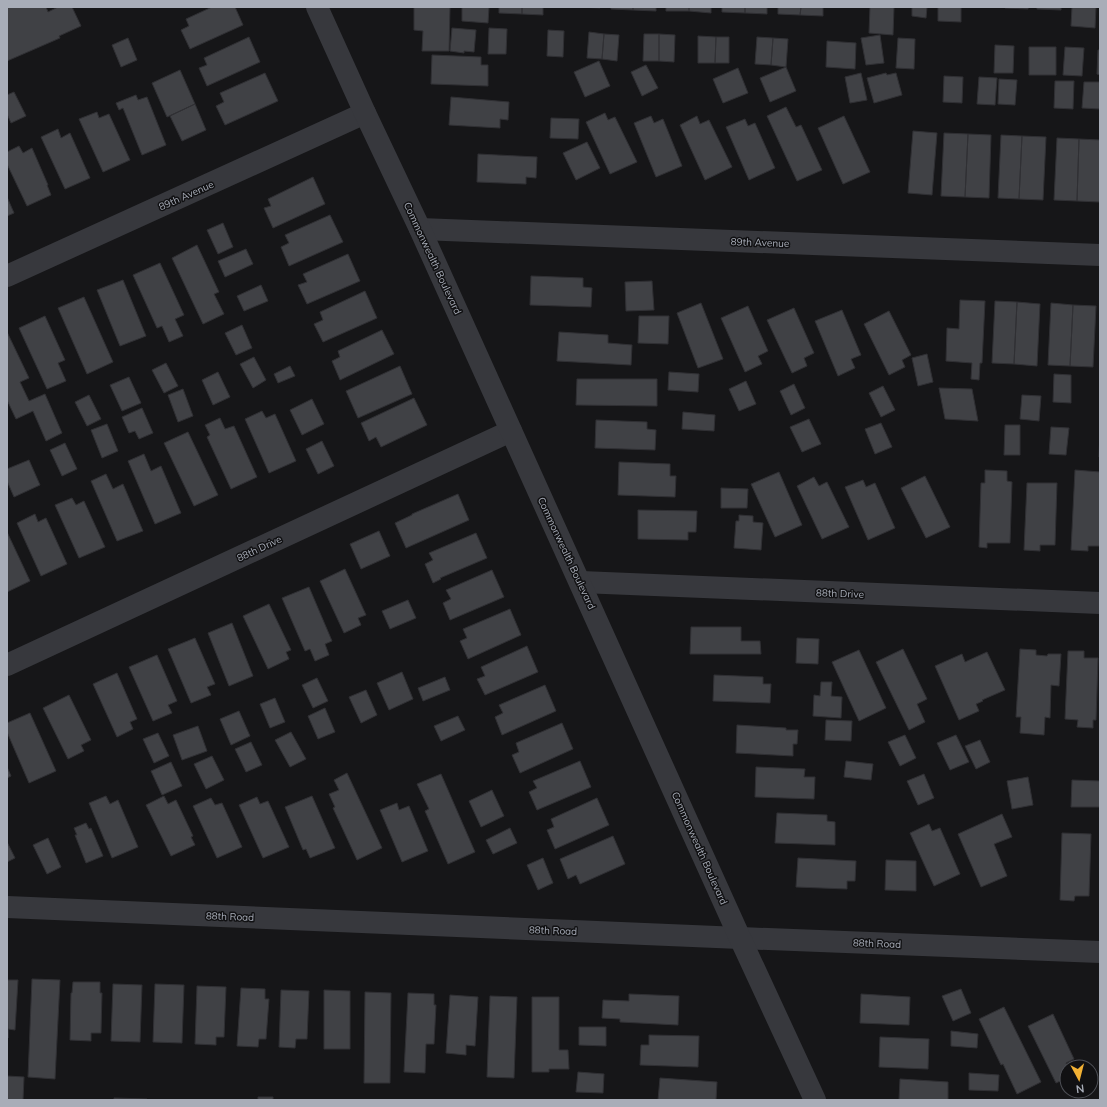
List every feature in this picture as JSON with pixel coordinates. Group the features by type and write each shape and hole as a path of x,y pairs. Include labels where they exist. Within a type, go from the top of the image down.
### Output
{"street":[{"name":"Commonwealth Boulevard","path":"317,7 364,113 420,229 581,582 740,938 815,1100"},
{"name":"89th Avenue","path":"7,276 364,113"},
{"name":"89th Avenue","path":"420,229 1100,255"},
{"name":"88th Drive","path":"7,665 511,431"},
{"name":"88th Drive","path":"581,582 1100,603"},
{"name":"88th Road","path":"7,907 1100,952"}],"building":[{"path":"7,7 46,7 48,12 58,7 72,7 81,26 59,36 60,38 7,61"},
{"path":"212,7 235,7 243,25 190,49 181,30 189,26 186,19"},
{"path":"414,7 450,7 449,51 422,51 423,31 414,30"},
{"path":"462,7 489,7 488,23 462,21"},
{"path":"499,7 522,7 522,14 499,13"},
{"path":"522,7 543,7 543,15 522,14"},
{"path":"578,7 600,7 600,8"},
{"path":"611,7 633,7 633,10 611,9"},
{"path":"633,7 656,7 656,11 633,10"},
{"path":"666,7 689,7 689,11 666,11"},
{"path":"689,7 711,7 711,13 689,11"},
{"path":"722,7 745,7 745,13 722,12"},
{"path":"745,7 767,7 767,14 745,13"},
{"path":"778,7 801,7 800,15 778,14"},
{"path":"801,7 823,7 823,16 800,15"},
{"path":"870,7 894,7 893,35 869,33"},
{"path":"912,7 927,7 926,18 912,16"},
{"path":"938,7 961,7 961,22 938,21"},
{"path":"1028,7 1028,9 1005,8"},
{"path":"1037,7 1061,7 1061,10 1037,9"},
{"path":"1072,7 1096,7 1095,28 1071,26"},
{"path":"452,28 476,30 474,52 464,51 464,53 450,51"},
{"path":"489,28 507,29 506,54 488,54"},
{"path":"548,30 564,31 563,57 547,56"},
{"path":"589,32 604,34 602,59 587,58"},
{"path":"604,34 619,35 617,61 602,59"},
{"path":"644,34 659,34 659,61 643,61"},
{"path":"659,34 675,35 674,62 659,61"},
{"path":"880,35 884,63 866,65 861,38"},
{"path":"698,36 716,37 715,63 698,63"},
{"path":"249,37 260,62 207,86 199,68 207,65 204,58"},
{"path":"716,37 729,37 729,63 715,63"},
{"path":"757,37 773,38 771,65 755,64"},
{"path":"128,38 137,60 121,67 112,45"},
{"path":"773,38 788,39 786,67 771,65"},
{"path":"898,38 915,39 914,69 896,68"},
{"path":"827,41 856,43 855,69 826,67"},
{"path":"995,45 1014,46 1013,73 994,73"},
{"path":"1029,47 1056,47 1056,75 1029,75"},
{"path":"1065,47 1084,48 1082,76 1063,75"},
{"path":"1098,50 1100,50 1100,75 1097,74"},
{"path":"432,55 481,57 481,65 488,65 488,86 431,84"},
{"path":"599,61 610,86 585,97 574,72"},
{"path":"646,65 658,88 642,96 631,72"},
{"path":"786,67 796,91 770,102 760,78"},
{"path":"738,68 748,93 723,103 713,79"},
{"path":"180,70 195,104 167,117 152,83"},
{"path":"265,73 278,101 225,125 216,106 224,102 220,93"},
{"path":"861,73 867,100 850,103 845,77"},
{"path":"886,73 887,75 896,73 902,95 874,103 867,78"},
{"path":"944,76 963,77 962,103 943,102"},
{"path":"979,77 997,78 995,105 977,104"},
{"path":"999,79 1017,80 1015,105 998,104"},
{"path":"1055,81 1074,81 1073,109 1054,108"},
{"path":"1084,82 1100,82 1100,109 1082,108"},
{"path":"14,92 26,116 11,123 7,114 7,95"},
{"path":"136,95 138,100 147,97 166,145 142,155 123,108 119,110 116,103"},
{"path":"451,97 509,102 508,120 500,119 500,128 449,125"},
{"path":"195,104 206,130 182,141 170,116"},
{"path":"786,107 796,127 801,125 822,170 797,181 767,116"},
{"path":"97,112 99,118 109,114 130,160 103,172 79,119"},
{"path":"605,113 608,120 615,117 637,162 610,174 586,122"},
{"path":"651,116 654,123 663,119 682,166 656,177 634,123"},
{"path":"697,116 700,124 709,120 732,167 705,180 680,125"},
{"path":"844,116 870,172 843,184 818,128"},
{"path":"551,118 579,119 578,139 550,138"},
{"path":"745,119 748,126 755,123 775,168 749,180 726,127"},
{"path":"58,129 61,138 70,133 90,178 65,189 41,137"},
{"path":"913,131 937,133 932,195 908,193"},
{"path":"944,133 968,134 965,197 941,196"},
{"path":"968,134 991,135 989,198 965,197"},
{"path":"1001,135 1022,136 1019,199 998,198"},
{"path":"1022,136 1046,137 1043,200 1019,199"},
{"path":"1057,138 1079,139 1077,201 1054,200"},
{"path":"1079,139 1100,140 1100,202 1077,201"},
{"path":"587,142 600,168 576,180 563,153"},
{"path":"19,146 23,153 32,148 51,195 27,206 7,164 7,152"},
{"path":"478,154 537,157 536,178 526,177 526,184 477,182"},
{"path":"313,177 325,204 273,228 264,208 271,206 268,199"},
{"path":"7,197 14,213 7,216"},
{"path":"330,215 343,242 289,266 281,247 289,243 285,235"},
{"path":"223,223 233,247 218,254 207,230"},
{"path":"197,245 219,292 214,294 224,314 203,324 172,258"},
{"path":"246,249 253,264 225,277 218,261"},
{"path":"348,254 360,281 307,304 298,285 307,282 303,274"},
{"path":"160,263 184,315 175,319 183,336 169,342 162,326 157,328 133,275"},
{"path":"531,276 583,278 583,287 592,288 591,307 530,305"},
{"path":"123,280 146,336 120,346 97,290"},
{"path":"652,281 654,310 626,311 625,282"},
{"path":"261,285 268,301 244,311 237,296"},
{"path":"365,291 377,318 323,342 314,324 323,320 320,312"},
{"path":"84,297 113,362 87,374 58,308"},
{"path":"960,300 985,301 982,363 980,363 979,380 971,379 972,363 946,361 947,328 959,329"},
{"path":"995,301 1017,302 1014,364 992,363"},
{"path":"1017,302 1040,304 1037,366 1014,364"},
{"path":"701,303 723,359 698,368 677,313"},
{"path":"1051,303 1073,305 1070,366 1048,365"},
{"path":"1073,305 1096,306 1093,367 1070,366"},
{"path":"748,306 768,351 758,356 762,364 745,372 721,318"},
{"path":"794,308 814,353 804,358 807,366 792,373 767,320"},
{"path":"842,310 861,355 851,359 855,368 838,376 815,321"},
{"path":"889,311 911,355 902,360 905,367 889,375 864,324"},
{"path":"45,316 65,360 58,363 66,381 47,389 19,328"},
{"path":"639,316 669,316 668,344 638,343"},
{"path":"242,325 252,348 236,355 225,333"},
{"path":"382,330 394,354 340,380 332,361 340,357 338,351"},
{"path":"7,332 29,378 20,382 29,401 45,394 62,433 46,441 33,411 16,419 7,400"},
{"path":"559,332 608,335 608,343 632,345 631,365 557,361"},
{"path":"927,354 933,382 918,386 912,358"},
{"path":"254,357 266,380 253,388 240,364"},
{"path":"166,363 178,386 164,393 152,370"},
{"path":"290,366 295,376 278,383 274,374"},
{"path":"400,366 412,394 358,418 346,391"},
{"path":"218,372 230,397 213,405 202,380"},
{"path":"669,372 699,374 698,392 668,390"},
{"path":"1054,374 1071,375 1071,403 1053,402"},
{"path":"129,377 141,403 122,411 110,385"},
{"path":"577,379 657,379 657,406 576,405"},
{"path":"746,381 756,404 739,411 729,389"},
{"path":"794,384 805,408 791,415 780,391"},
{"path":"883,386 895,410 881,417 869,393"},
{"path":"939,388 972,389 978,421 945,419"},
{"path":"183,389 193,416 178,422 168,395"},
{"path":"89,395 101,419 87,426 75,402"},
{"path":"1022,395 1041,396 1039,421 1020,419"},
{"path":"414,398 427,425 381,447 376,437 369,441 361,423"},
{"path":"312,399 324,424 302,435 290,410"},
{"path":"142,408 153,433 139,439 135,431 129,433 122,417"},
{"path":"262,411 266,418 275,414 296,461 269,473 245,419"},
{"path":"683,412 715,415 714,431 682,429"},
{"path":"220,418 225,429 234,426 257,477 231,489 207,437 210,435 205,425"},
{"path":"809,419 821,444 802,452 790,427"},
{"path":"596,420 647,422 647,429 656,430 655,450 595,448"},
{"path":"881,423 892,447 875,454 865,429"},
{"path":"107,424 118,451 102,458 91,430"},
{"path":"1005,425 1020,425 1020,455 1004,455"},
{"path":"1051,427 1069,428 1066,455 1049,454"},
{"path":"1100,430 1100,457 1099,457"},
{"path":"188,432 218,495 194,506 164,443"},
{"path":"322,441 334,466 318,474 306,449"},
{"path":"65,443 77,469 62,476 50,450"},
{"path":"144,454 151,471 161,466 181,513 155,524 128,461"},
{"path":"29,460 40,485 14,497 7,481 7,469"},
{"path":"619,462 670,464 670,476 676,476 675,497 618,495"},
{"path":"985,470 1007,471 1007,481 1012,482 1010,543 987,543 987,548 979,547 981,483 985,483"},
{"path":"1075,470 1100,472 1100,546 1088,546 1088,551 1071,550"},
{"path":"779,472 802,525 775,537 751,484"},
{"path":"106,474 113,489 123,484 143,531 117,541 91,481"},
{"path":"925,476 950,527 926,538 901,488"},
{"path":"814,477 819,486 827,482 849,527 822,539 797,486"},
{"path":"863,480 866,487 875,483 895,528 868,540 845,487"},
{"path":"1027,483 1057,483 1055,545 1040,545 1040,551 1024,550"},
{"path":"721,488 748,489 747,508 721,508"},
{"path":"458,494 469,520 406,548 395,523"},
{"path":"72,498 76,505 84,501 105,547 79,558 55,505"},
{"path":"638,510 697,511 696,532 688,532 688,540 638,539"},
{"path":"35,514 38,522 46,518 67,564 41,576 17,523"},
{"path":"739,515 753,516 753,522 763,523 761,550 734,548 736,521 739,521"},
{"path":"379,531 390,556 361,569 350,544"},
{"path":"7,532 30,581 7,592"},
{"path":"476,533 487,558 440,578 441,579 433,583 425,564 433,560 429,553"},
{"path":"345,569 366,615 358,618 361,625 344,633 320,581"},
{"path":"492,570 504,597 450,620 443,603 451,599 446,590"},
{"path":"309,587 332,641 325,644 329,655 315,661 310,649 305,651 282,598"},
{"path":"408,600 416,618 390,629 382,611"},
{"path":"269,604 291,650 286,652 289,659 268,669 243,616"},
{"path":"510,609 521,635 468,659 460,641 467,638 463,629"},
{"path":"232,623 253,676 229,686 208,633"},
{"path":"691,627 741,627 741,641 760,641 761,654 690,654"},
{"path":"195,638 215,684 207,687 211,695 191,703 168,649"},
{"path":"797,638 819,639 818,664 796,663"},
{"path":"527,646 538,672 485,695 477,679 485,676 481,667"},
{"path":"903,649 927,699 917,704 925,722 909,730 876,662"},
{"path":"1020,649 1036,650 1036,655 1047,656 1048,654 1061,654 1059,686 1051,685 1050,718 1045,717 1044,735 1020,733 1021,717 1016,717"},
{"path":"859,650 886,708 859,721 832,662"},
{"path":"1068,651 1084,651 1084,658 1098,658 1096,720 1093,720 1093,728 1077,727 1078,720 1065,719"},
{"path":"987,652 1005,690 982,700 983,701 976,704 979,711 959,720 935,666 962,654 965,662"},
{"path":"157,655 177,701 168,705 172,713 153,721 129,667"},
{"path":"402,672 413,699 389,710 377,683"},
{"path":"117,673 137,719 130,722 133,729 117,737 93,684"},
{"path":"714,675 763,677 763,684 771,684 770,703 713,701"},
{"path":"445,677 450,690 423,701 418,688"},
{"path":"317,678 328,701 313,708 302,685"},
{"path":"821,682 832,682 831,696 842,697 841,718 813,716 814,695 820,696"},
{"path":"545,685 556,711 502,735 495,717 503,713 499,705"},
{"path":"366,690 377,715 361,723 349,697"},
{"path":"69,695 91,740 81,745 84,751 68,759 43,708"},
{"path":"275,698 285,722 270,728 260,704"},
{"path":"325,708 335,732 318,739 308,716"},
{"path":"239,711 250,736 231,745 220,719"},
{"path":"30,713 56,771 29,783 7,732 7,723"},
{"path":"458,716 465,730 441,741 434,726"},
{"path":"826,720 852,721 851,741 825,740"},
{"path":"562,723 573,749 520,773 512,755 519,752 516,743"},
{"path":"737,725 798,730 797,744 793,744 793,756 736,753"},
{"path":"198,726 207,751 182,760 173,735"},
{"path":"291,732 306,759 290,767 275,740"},
{"path":"158,733 169,756 154,763 143,739"},
{"path":"905,735 916,758 900,766 888,742"},
{"path":"956,735 969,762 950,770 937,743"},
{"path":"980,740 990,762 976,769 965,746"},
{"path":"251,742 262,765 246,772 235,749"},
{"path":"212,756 224,780 206,789 194,764"},
{"path":"580,761 591,787 537,810 529,792 537,788 533,781"},
{"path":"846,761 873,764 871,780 844,777"},
{"path":"171,762 182,786 162,795 151,771"},
{"path":"7,767 11,776 7,778"},
{"path":"756,767 805,769 804,777 815,777 814,799 755,797"},
{"path":"347,773 382,848 357,860 333,808 335,807 329,794 339,790 334,780"},
{"path":"441,774 475,852 448,864 425,811 429,809 417,784"},
{"path":"924,774 934,798 918,805 907,781"},
{"path":"1028,777 1033,805 1012,809 1007,781"},
{"path":"1072,780 1100,781 1100,807 1071,807"},
{"path":"492,790 504,816 481,827 469,801"},
{"path":"106,796 110,804 118,800 138,847 112,858 89,803"},
{"path":"164,796 168,804 176,800 193,836 191,837 195,845 171,856 146,805"},
{"path":"312,796 335,848 310,858 306,849 303,850 285,807"},
{"path":"257,797 260,804 268,801 289,847 263,858 239,805"},
{"path":"211,798 215,805 222,803 242,847 217,858 193,806"},
{"path":"597,798 609,825 555,849 547,830 554,827 551,819"},
{"path":"397,803 399,810 409,806 428,851 402,862 380,810"},
{"path":"777,813 827,815 827,821 835,822 835,845 775,843"},
{"path":"1002,814 1012,837 994,844 1007,876 981,887 958,834"},
{"path":"86,823 89,829 91,828 103,856 86,863 75,835 77,835 74,828"},
{"path":"929,824 932,831 940,828 960,874 934,886 910,833"},
{"path":"510,828 517,843 493,854 486,840"},
{"path":"1062,833 1091,834 1089,896 1075,896 1074,901 1060,900"},
{"path":"613,836 625,864 580,884 576,875 568,879 560,859"},
{"path":"48,838 61,867 47,874 33,845"},
{"path":"7,842 15,858 7,862"},
{"path":"543,858 553,883 538,890 527,865"},
{"path":"798,858 856,861 855,881 847,881 847,889 796,887"},
{"path":"886,860 916,861 916,891 885,890"},
{"path":"32,979 60,980 55,1079 28,1077"},
{"path":"7,980 18,980 15,1030 8,1029 8,1038"},
{"path":"73,982 100,982 100,993 102,993 101,1033 91,1033 91,1041 70,1040 71,993"},
{"path":"113,984 142,985 140,1042 111,1041"},
{"path":"155,984 184,985 182,1043 153,1042"},
{"path":"197,986 226,987 224,1037 216,1037 216,1045 195,1044"},
{"path":"241,988 265,989 265,999 269,999 266,1039 259,1039 258,1047 237,1046"},
{"path":"961,989 971,1013 953,1021 942,996"},
{"path":"281,990 309,991 307,1039 296,1039 295,1048 279,1047"},
{"path":"324,990 350,991 350,1049 324,1049"},
{"path":"365,992 391,993 390,1083 364,1083"},
{"path":"408,993 434,994 434,1005 436,1005 434,1044 426,1044 425,1073 404,1072"},
{"path":"629,994 679,996 678,1025 620,1022 620,1019 602,1018 603,1000 629,1001"},
{"path":"861,994 910,997 909,1025 860,1023"},
{"path":"450,995 478,997 475,1046 466,1045 466,1055 446,1053"},
{"path":"490,996 517,997 514,1078 487,1077"},
{"path":"532,997 559,997 559,1050 568,1050 569,1069 549,1069 549,1072 532,1072"},
{"path":"1004,1007 1041,1082 1017,1094 979,1019"},
{"path":"1053,1014 1074,1059 1059,1059 1059,1082 1056,1083 1028,1026"},
{"path":"579,1027 606,1027 606,1046 579,1045"},
{"path":"951,1031 978,1034 977,1048 951,1046"},
{"path":"649,1035 699,1036 698,1067 640,1065 641,1045 649,1045"},
{"path":"880,1037 929,1039 928,1069 879,1067"},
{"path":"578,1072 604,1074 603,1093 576,1092"},
{"path":"969,1073 999,1075 998,1091 969,1090"},
{"path":"7,1076 24,1077 23,1100 7,1100"},
{"path":"660,1078 717,1082 716,1100 658,1100"},
{"path":"900,1079 948,1082 948,1100 899,1100"},
{"path":"258,1097 273,1097 273,1100 258,1100"},
{"path":"114,1098 147,1099 147,1100 114,1100"}]}
